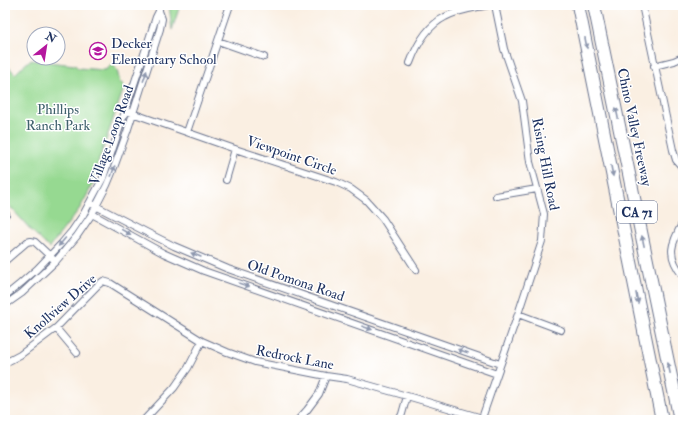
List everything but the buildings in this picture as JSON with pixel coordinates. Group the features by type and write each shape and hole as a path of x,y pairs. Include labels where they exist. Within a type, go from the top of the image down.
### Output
{"highway":[{"name":"CA 71","path":"578,5 662,420"},
{"name":"Chino Valley Freeway","path":"594,5 680,420"}],"street":[{"path":"187,132 230,5"},
{"path":"410,63 419,42 427,31 436,23 446,16 488,5"},
{"name":"Rising Hill Road","path":"482,418 542,241 544,214 530,162 522,101 504,49 495,5"},
{"path":"642,5 673,150 676,160 683,168"},
{"name":"Village Loop Road","path":"5,305 22,293 56,261 77,236 92,214 93,204 110,161 159,8"},
{"name":"Village Loop Road","path":"5,296 50,256 107,185 133,113 160,29 162,19 159,8"},
{"path":"218,41 264,57"},
{"path":"654,66 683,57"},
{"name":"Viewpoint Circle","path":"126,111 336,182 351,189 366,200 382,219 416,270"},
{"path":"226,180 236,149"},
{"path":"496,196 537,189"},
{"name":"Old Pomona Road","path":"93,204 167,242 228,269 500,364"},
{"name":"Old Pomona Road","path":"92,214 163,253 204,271 497,374"},
{"path":"683,222 672,247 672,256 676,268 683,276"},
{"path":"5,261 27,242 31,241 56,261"},
{"name":"Knollview Drive","path":"5,363 20,355 56,328 103,281 110,283"},
{"name":"Redrock Lane","path":"110,283 202,341 227,352 255,362 347,379 489,420"},
{"path":"518,314 561,330"},
{"path":"56,328 77,353"},
{"path":"144,420 174,388 188,368 202,341"},
{"path":"298,420 319,394 326,376"},
{"path":"399,420 407,396"}],"green space":[{"path":"169,5 180,5 172,30"},
{"name":"Phillips Ranch Park","path":"5,63 15,74 26,64 26,66 66,66 66,64 75,65 78,68 104,70 111,64 116,69 120,83 123,84 124,88 93,177 93,184 80,208 49,248 5,201"}],"place":[{"name":"Decker Elementary School","path":"98,51"}]}
